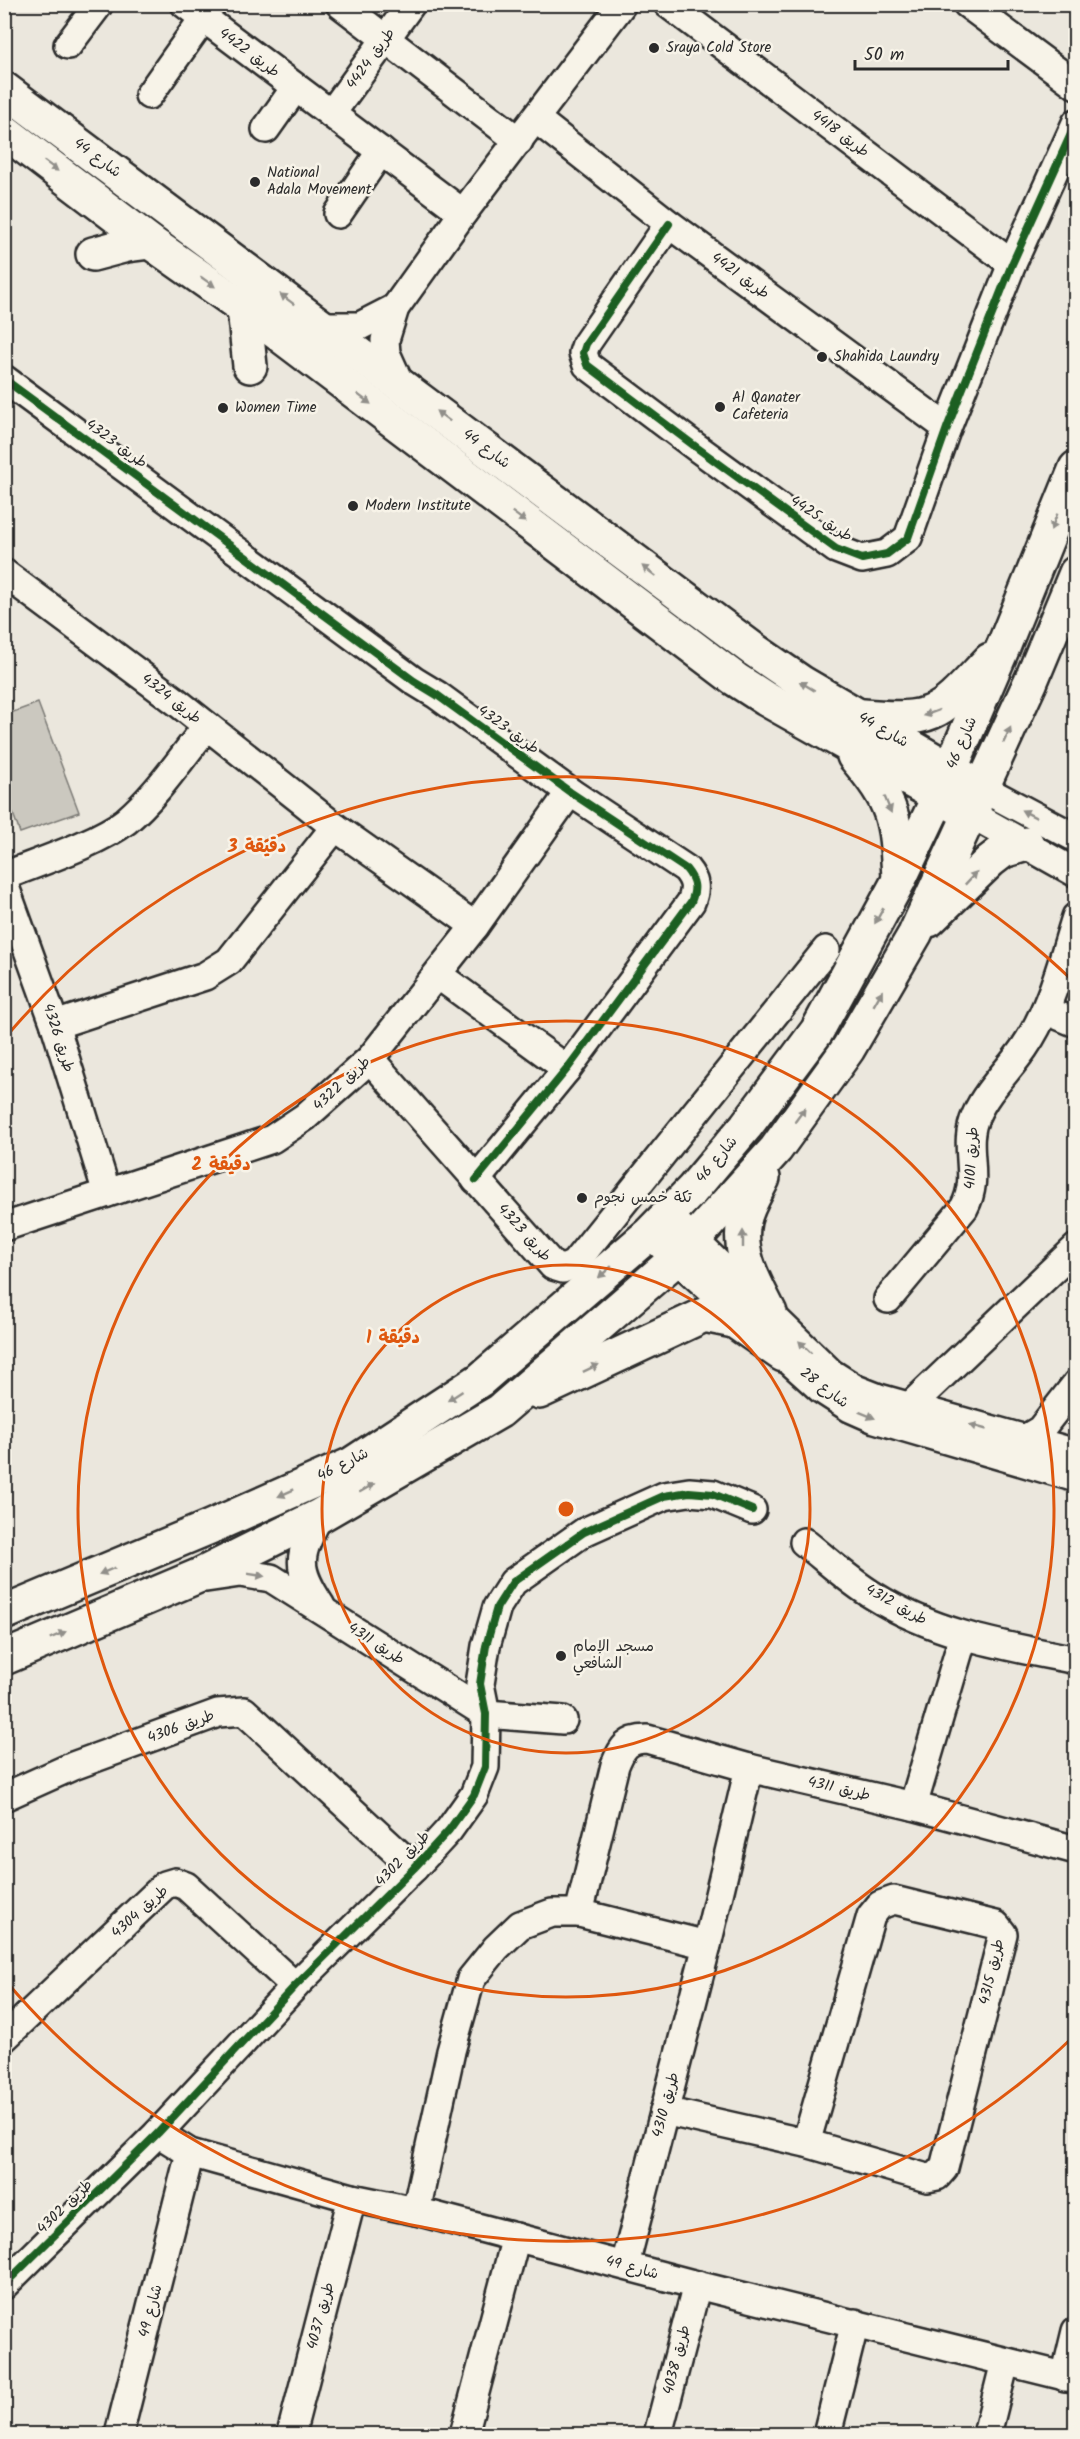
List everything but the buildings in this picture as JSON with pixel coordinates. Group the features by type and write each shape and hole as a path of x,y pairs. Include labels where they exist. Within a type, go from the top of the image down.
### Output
{"main road":[{"name":"شارع 44","path":"4,89 754,650 802,683 849,728"},
{"name":"شارع 44","path":"4,131 150,242 244,308 735,679 765,699 849,728 976,801"},
{"path":"93,254 127,245 150,242"},
{"path":"244,308 250,366"},
{"name":"شارع 46","path":"8,1611 352,1464 480,1380 659,1225 746,1126 817,1030 899,880 945,783 1076,468"},
{"name":"شارع 46","path":"4,1658 198,1576 319,1516 500,1411 686,1249 776,1149 848,1049 915,934 1031,681 1076,573"},
{"path":"899,880 895,825 883,792 849,728 897,719 916,718 942,708 1004,645"},
{"path":"915,934 990,861 1003,851 1027,844"},
{"path":"770,1313 746,1264 742,1243 744,1219 776,1149"},
{"path":"500,1411 704,1315 734,1321 783,1355"}],"street":[{"path":"68,45 99,4"},
{"path":"340,4 519,141"},
{"name":"طريق 4424","path":"331,114 411,4"},
{"path":"400,384 386,352 386,340 395,308 463,213 622,4"},
{"name":"طريق 4418","path":"668,4 1012,264"},
{"path":"967,4 1076,85"},
{"name":"طريق 4422","path":"149,95 194,12 463,213"},
{"name":"طريق 4422","path":"266,129 295,88"},
{"name":"طريق 4421","path":"536,119 669,224 947,428"},
{"name":"طريق 4425","path":"669,224 586,344 584,353 587,365 836,549 862,559 887,554 908,538 947,428 1012,264 1076,123"},
{"path":"338,214 381,151"},
{"path":"323,326 360,326 395,308"},
{"name":"طريق 4323","path":"4,379 414,681 437,695 570,792 686,869 695,886 691,902 567,1069 476,1180"},
{"name":"طريق 4324","path":"4,573 207,726 336,827 475,926"},
{"path":"4,876 100,836 124,822 143,805 207,726"},
{"name":"طريق 4322","path":"4,1227 272,1139 305,1117 370,1059 475,926 570,792"},
{"path":"976,801 1076,838"},
{"path":"976,801 1027,844 1076,873"},
{"path":"55,1025 206,976 229,961 336,827"},
{"name":"طريق 4326","path":"4,884 55,1025 107,1193"},
{"name":"طريق 4101","path":"888,1299 964,1208 972,1190 970,1137 975,1116 1024,1048 1045,1010 1076,917"},
{"name":"طريق 4323","path":"370,1059 553,1266 563,1269 574,1264 826,950"},
{"path":"438,975 567,1069"},
{"path":"1045,1010 1076,1023"},
{"name":"شارع 28","path":"659,1225 686,1249 770,1313 831,1373 856,1389 909,1407 1076,1453"},
{"path":"909,1407 1076,1248"},
{"name":"شارع 28","path":"686,1249 783,1355 822,1390 850,1408 875,1419 1076,1478"},
{"path":"1023,1440 1040,1430 1072,1388"},
{"path":"1072,1388 1064,1414 1069,1434 1076,1442"},
{"name":"طريق 4302","path":"4,2285 158,2133 295,1986 449,1830 474,1795 485,1767 486,1714 480,1684 486,1646 497,1607 513,1582 584,1532 664,1496 689,1492 713,1494 752,1510"},
{"name":"طريق 4311","path":"319,1516 305,1545 302,1569 308,1586 323,1609"},
{"name":"طريق 4312","path":"804,1542 873,1596 928,1623 963,1637 1076,1660"},
{"name":"طريق 4311","path":"198,1576 206,1578 240,1573 264,1576 323,1609 486,1714 563,1720"},
{"path":"913,1806 963,1637"},
{"name":"طريق 4306","path":"4,1797 73,1766 218,1713 244,1711 414,1868"},
{"name":"طريق 4311","path":"579,1913 615,1765 621,1750 635,1739 647,1739 749,1768 913,1806 1076,1850"},
{"name":"طريق 4310","path":"625,2265 749,1768"},
{"name":"طريق 4304","path":"8,2027 165,1886 175,1882 186,1887 295,1986"},
{"name":"طريق 4315","path":"664,2111 806,2143 927,2178 937,2176 944,2168 1003,1934 996,1925 894,1900 880,1905 871,1916 806,2143"},
{"path":"416,2211 450,2051 471,1979 496,1948 520,1925 552,1913 579,1913 706,1945"},
{"name":"شارع 49","path":"158,2133 190,2152 352,2198 416,2211 697,2285 1070,2378"},
{"name":"شارع 49","path":"119,2434 190,2152"},
{"name":"طريق 4037","path":"291,2434 352,2198"},
{"path":"464,2434 516,2237"},
{"name":"طريق 4038","path":"658,2434 697,2285"},
{"path":"827,2434 855,2323"},
{"path":"1070,2378 1076,2331"},
{"path":"987,2434 1005,2362"}],"shaded area":[{"path":"38,703 79,812 20,833 5,791 5,715"}],"cycle path":[{"path":"669,224 586,344 583,353 587,365 836,549 862,559 887,554 908,538 947,428 1012,264 1076,123"},
{"path":"4,379 414,681 437,695 570,792 686,869 691,877 694,884 691,902 567,1069 476,1180"},
{"path":"4,2285 158,2133 295,1986 449,1830 474,1795 485,1767 486,1714 480,1684 486,1646 497,1607 513,1582 584,1532 664,1496 689,1492 713,1494 752,1510"}],"place":[{"name":"Sraya Cold Store","path":"654,48"},
{"name":"National Adala Movement","path":"255,182"},
{"name":"Shahida Laundry","path":"822,357"},
{"name":"Al Qanater Cafeteria","path":"720,407"},
{"name":"Women Time","path":"223,408"},
{"name":"Modern Institute","path":"353,506"},
{"name":"تكة خمس نجوم","path":"582,1198"},
{"name":"مسجد الإمام الشافعي","path":"561,1656"}]}
